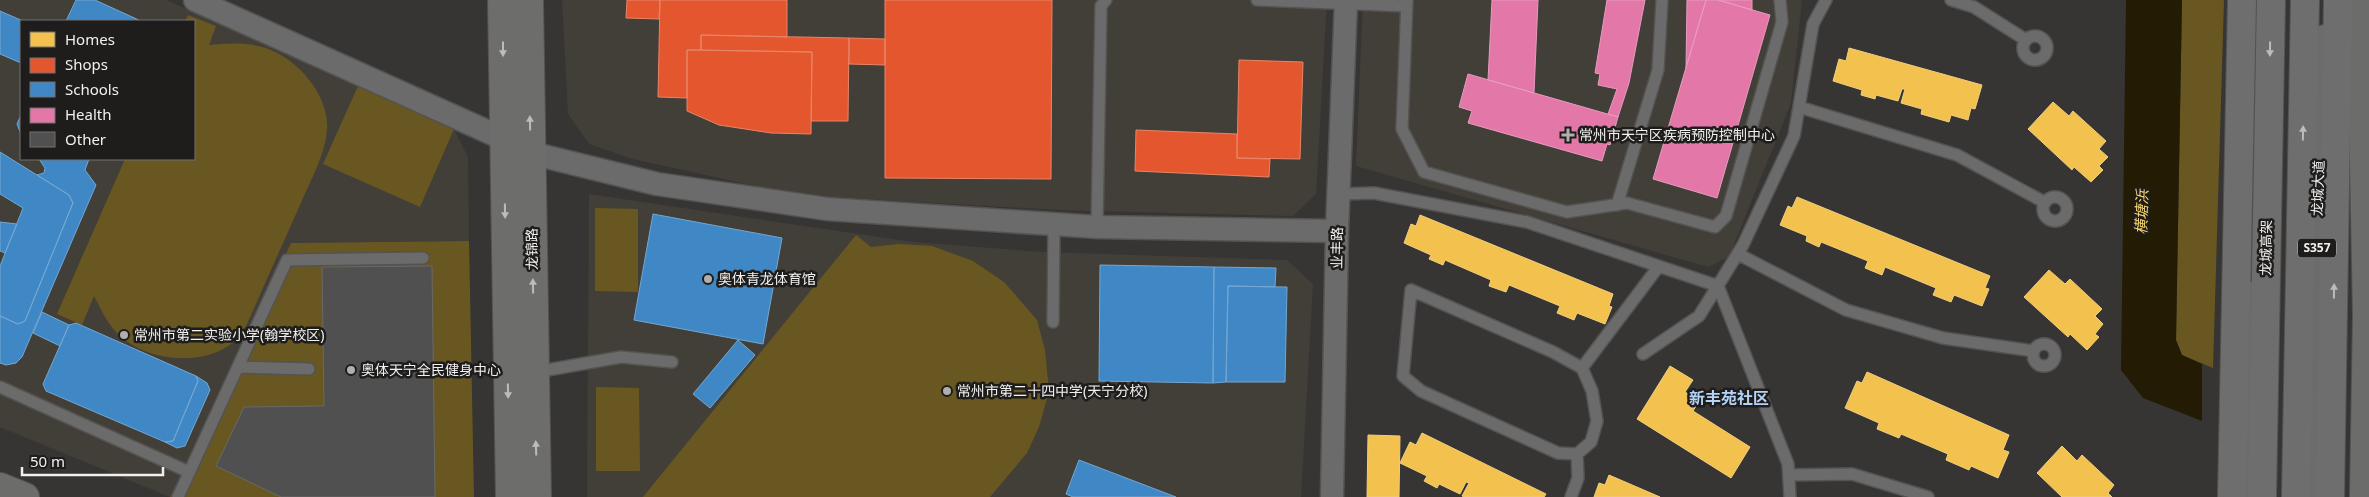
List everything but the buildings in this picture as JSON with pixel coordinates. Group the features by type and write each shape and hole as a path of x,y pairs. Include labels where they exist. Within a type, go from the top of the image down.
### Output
{"highway":[{"path":"2232,497 2242,0"},
{"name":"龙城高架","path":"2262,497 2271,0"},
{"path":"2296,497 2305,0"},
{"path":"2330,497 2338,0"}],"main road":[{"name":"龙锦路","path":"502,0 510,497"},
{"name":"龙锦路","path":"529,0 537,497"},
{"path":"2220,497 2230,0"},
{"path":"2247,497 2253,0"},
{"name":"龙城大道","path":"2313,497 2317,200 2326,0"},
{"path":"2361,0 2366,154 2368,346 2364,497"},
{"path":"0,487 25,497"}],"street":[{"path":"195,0 504,139 530,153 657,184 827,210 1097,227 1337,231"},
{"name":"业丰路","path":"1332,497 1337,231 1346,1"}],"lane":[{"path":"1097,227 1101,6 1106,0"},
{"path":"1257,0 1406,3 1402,129 1424,172 1567,212 1627,203 1715,227 1726,216 1782,22 1780,0"},
{"path":"1617,205 1658,70 1662,0"},
{"path":"1643,354 1699,316 1738,254 1794,136 1813,24 1826,0"},
{"path":"1951,0 1974,6 2026,40"},
{"path":"1799,106 1957,155 2044,202"},
{"path":"1339,194 1374,193 1527,222 1718,286 1788,464 1790,497"},
{"path":"1053,322 1054,224"},
{"path":"1738,254 1846,310 1942,338 2034,351"},
{"path":"178,497 288,260 423,258"},
{"path":"1582,368 1659,266"},
{"path":"1411,290 1553,352 1582,368 1592,391 1597,422 1591,442 1577,454 1558,453 1421,391 1403,376 1411,290"},
{"path":"534,372 621,357 672,362"},
{"path":"238,367 309,369"},
{"path":"0,387 189,472"},
{"path":"1571,497 1578,478 1577,454"},
{"path":"1789,475 1852,474 1928,497"}],"shaded area":[{"name":"常州市第二实验小学(翰学校区)","path":"0,0 166,0 453,127 468,157 469,241 291,243 170,497 0,427"},
{"path":"562,0 1327,0 1316,194 1293,216 1059,210 795,195 633,159 589,144 568,114"},
{"name":"常州市天宁区疾病预防控制中心","path":"1363,0 1802,0 1791,103 1729,257 1708,267 1356,166"},
{"path":"2182,0 2224,0 2213,368 2182,355 2176,340"},
{"path":"188,15 216,26 209,45 239,44 258,46 271,50 296,66 316,89 326,116 327,130 326,140 316,168 246,326 235,340 215,353 201,357 186,358 155,354 127,342 109,324 94,296 82,325 57,314 125,160 195,160 195,20 186,20"},
{"path":"358,86 454,129 420,207 323,164"},
{"name":"常州市第二十四中学(天宁分校)","path":"589,194 913,242 1043,252 1287,260 1313,284 1301,497 587,497"},
{"path":"595,208 638,209 638,292 595,291"},
{"path":"856,235 871,247 898,244 932,246 973,261 1004,282 1037,320 1045,350 1049,391 1039,427 1027,453 990,497 643,497"},
{"name":"奥体天宁全民健身中心","path":"469,241 474,497 170,497 291,243"},
{"path":"596,387 639,388 640,471 596,471"}],"water":[{"name":"横塘浜","path":"2126,0 2182,0 2176,340 2182,355 2202,364 2202,421 2143,398 2121,370"}],"place":[{"name":"常州市天宁区疾病预防控制中心","path":"1568,135"},
{"name":"奥体青龙体育馆","path":"708,279"},
{"name":"常州市第二实验小学(翰学校区)","path":"124,335"},
{"name":"奥体天宁全民健身中心","path":"351,370"},
{"name":"常州市第二十四中学(天宁分校)","path":"947,391"}],"district":[{"name":"新丰苑社区","path":"1729,398"}]}
